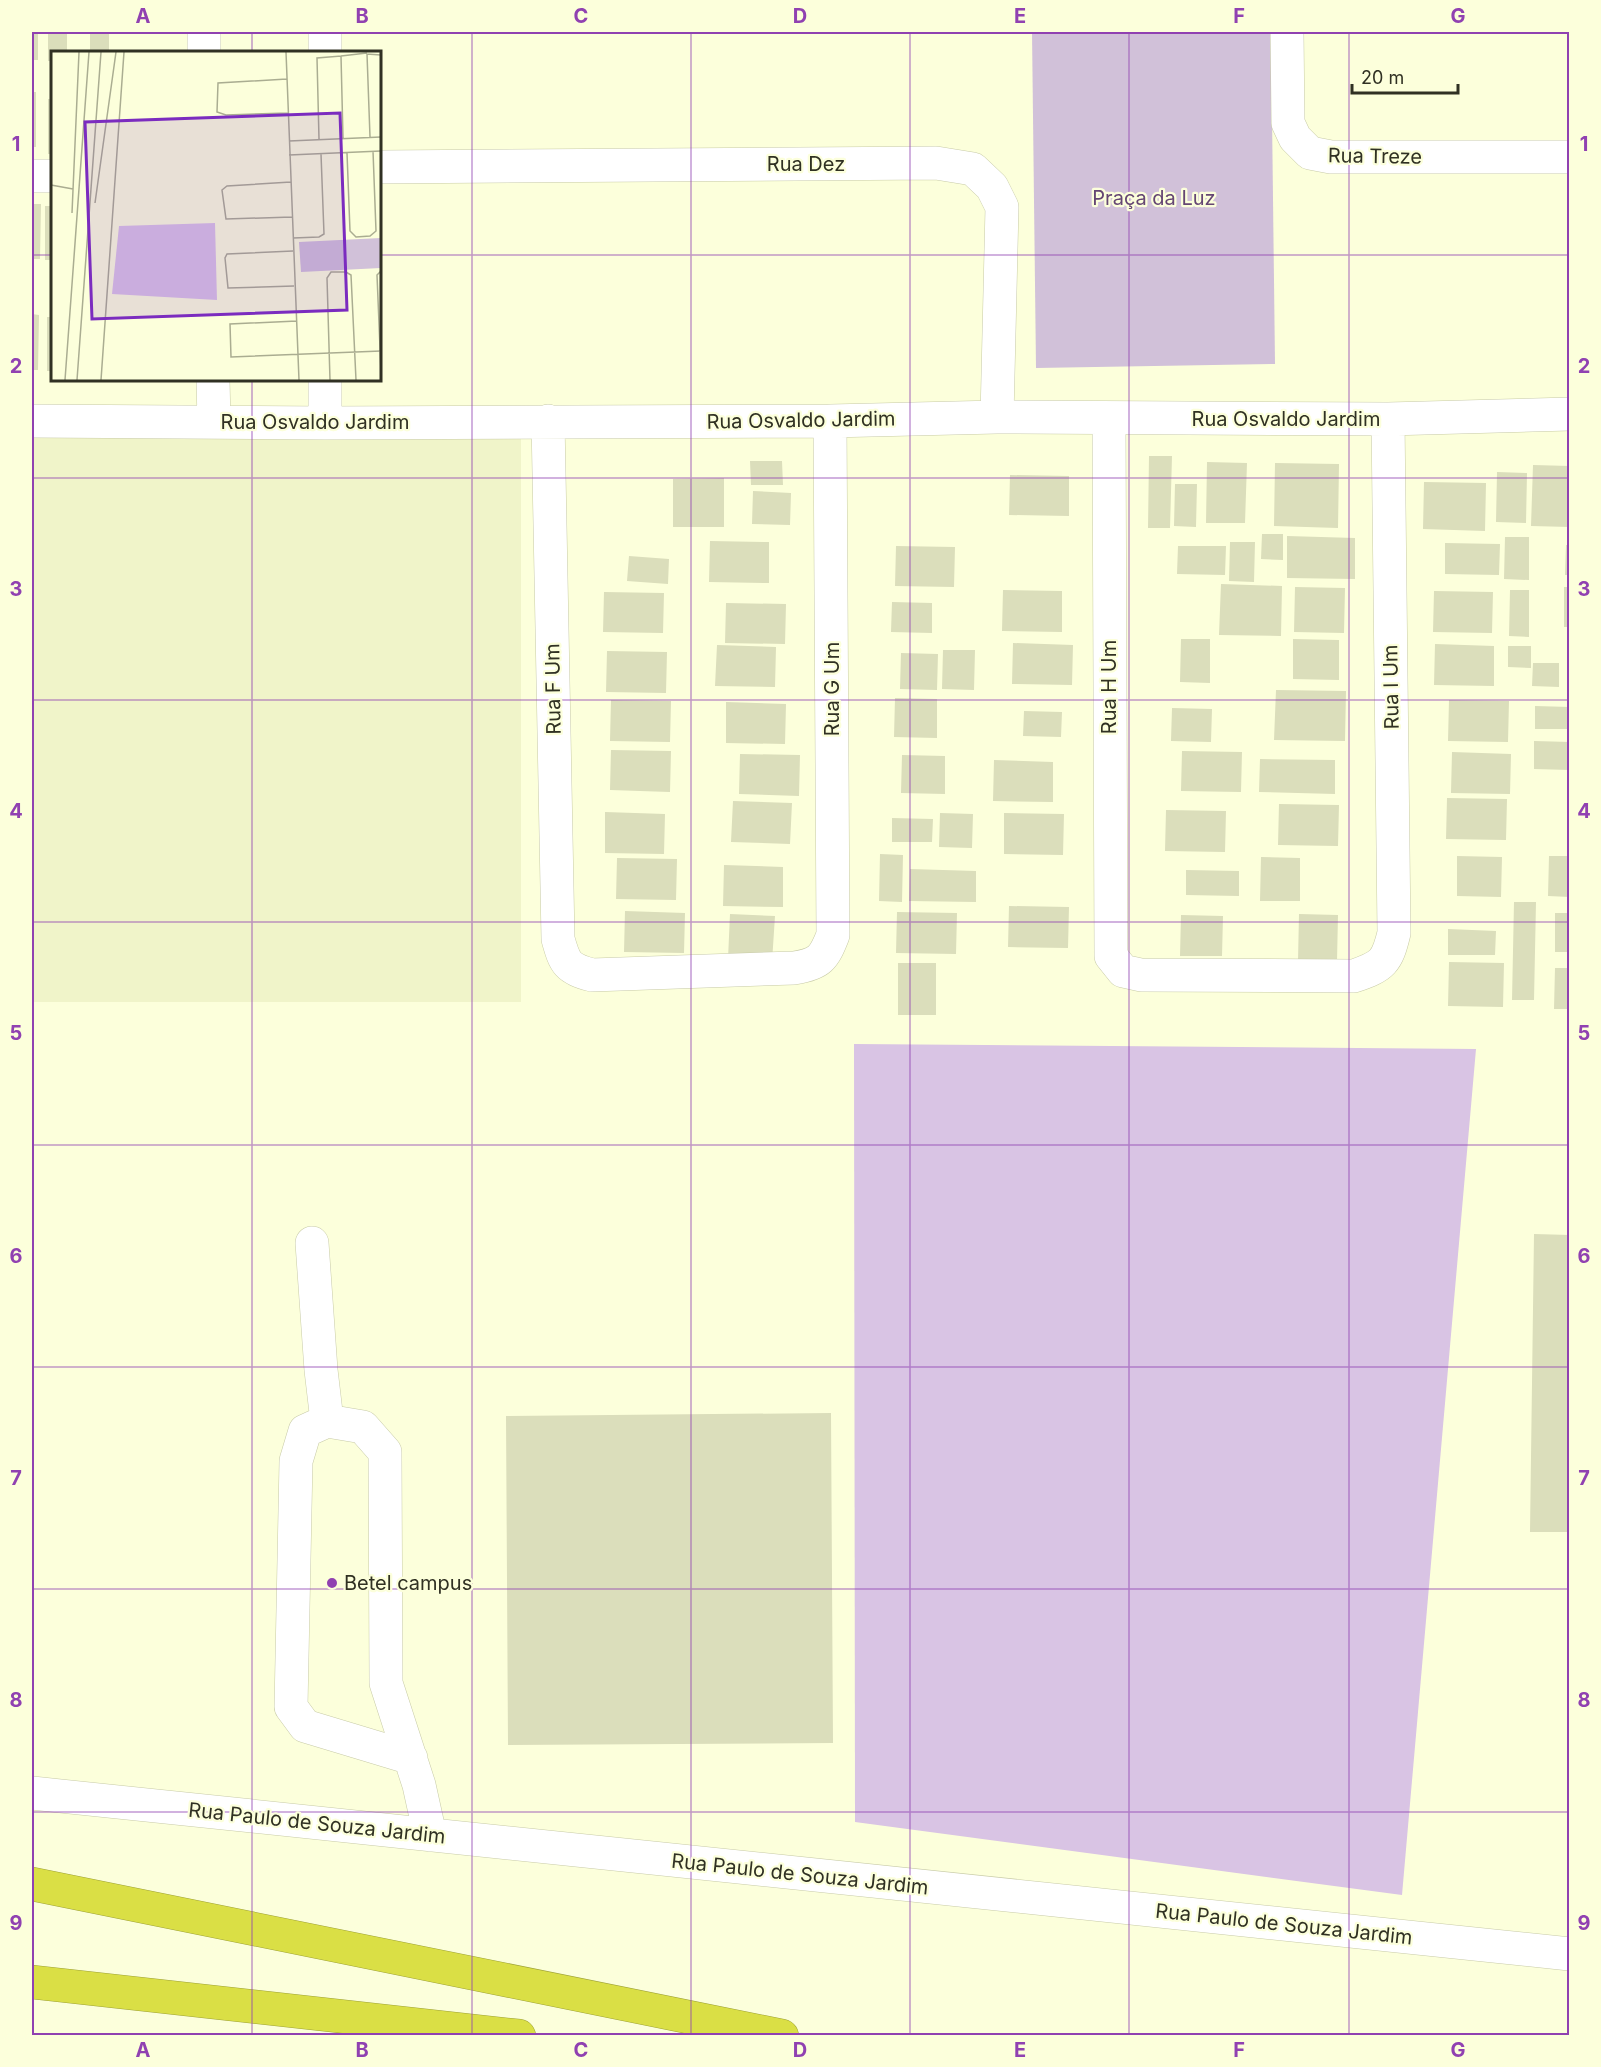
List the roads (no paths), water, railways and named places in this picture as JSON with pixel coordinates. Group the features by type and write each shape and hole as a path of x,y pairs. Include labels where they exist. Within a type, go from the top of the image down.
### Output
{"highway":[{"path":"32,1884 782,2036"},
{"path":"32,1982 519,2036"}],"street":[{"path":"204,32 204,51"},
{"path":"325,32 325,51"},
{"name":"Rua Treze","path":"1287,32 1288,123 1295,138 1310,153 1331,157 1569,157"},
{"name":"Rua Dez","path":"381,167 936,163 973,169 992,187 1002,207 997,417"},
{"path":"32,176 51,176"},
{"path":"213,381 214,421"},
{"path":"325,381 325,423"},
{"name":"Rua Osvaldo Jardim","path":"32,421 325,423 830,421 997,417 1388,419 1569,414"},
{"name":"Rua H Um","path":"1109,418 1111,956 1123,970 1141,975 1354,976 1377,968 1389,954"},
{"name":"Rua I Um","path":"1388,419 1394,933 1389,954"},
{"name":"Rua F Um","path":"548,421 558,939 562,956"},
{"name":"Rua G Um","path":"562,956 573,969 592,975 794,968 808,966 825,956 833,935 830,421"},
{"path":"312,1243 327,1421"},
{"path":"411,1758 305,1726 291,1707 296,1461 305,1431 327,1421 363,1427 385,1452 386,1683 411,1758 424,1803 430,1835"},
{"name":"Rua Paulo de Souza Jardim","path":"32,1793 1569,1954"}],"place":[{"name":"Betel campus","path":"332,1583"}],"park label":[{"name":"Praça da Luz","path":"1154,198"}]}
